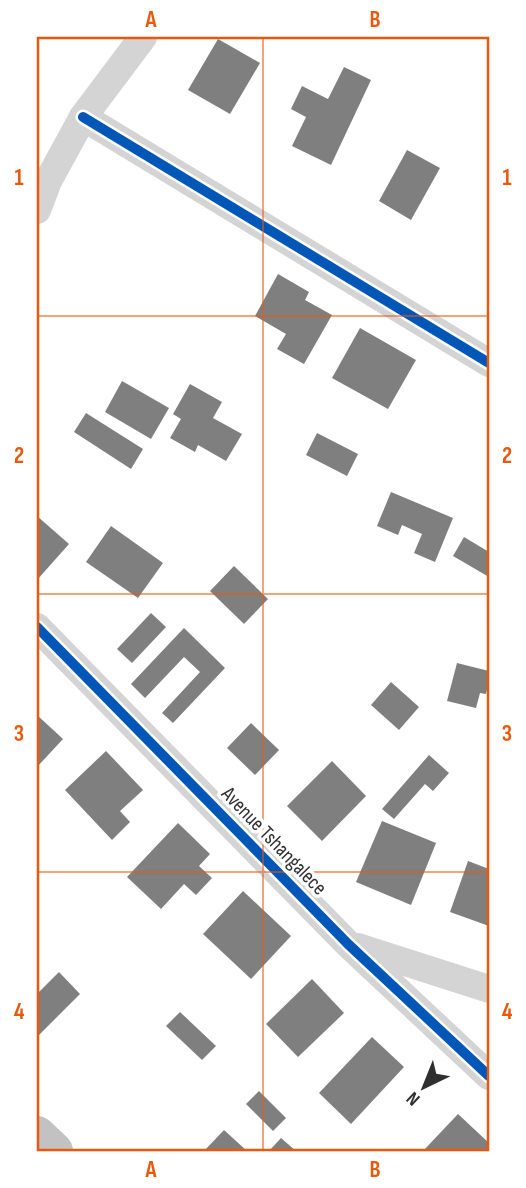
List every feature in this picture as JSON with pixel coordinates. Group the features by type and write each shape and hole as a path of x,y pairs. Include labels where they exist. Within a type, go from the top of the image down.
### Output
{"highway":[{"path":"37,1135 54,1151"}],"street":[{"path":"37,211 43,176 143,37"},
{"path":"83,117 489,363"},
{"name":"Avenue Tshangalece","path":"37,627 348,944 489,1076"},
{"path":"348,944 489,989"}],"building":[{"path":"218,39 260,63 230,114 188,90"},
{"path":"344,67 371,80 331,165 292,146 306,117 291,109 302,86 328,99"},
{"path":"407,150 440,168 411,220 379,201"},
{"path":"278,274 309,292 305,300 332,315 304,364 277,349 286,334 255,316"},
{"path":"360,328 416,360 388,409 332,378"},
{"path":"122,381 169,408 151,439 105,412"},
{"path":"190,384 222,402 213,418 242,434 226,461 198,445 195,452 170,438 181,419 173,414"},
{"path":"86,413 143,449 131,469 74,432"},
{"path":"317,433 358,454 347,476 306,455"},
{"path":"391,492 453,518 435,562 414,553 422,534 402,525 398,535 377,526"},
{"path":"37,516 69,544 37,580"},
{"path":"111,526 163,563 138,598 86,562"},
{"path":"464,537 489,552 489,577 453,556"},
{"path":"234,566 268,599 244,624 210,591"},
{"path":"151,613 166,627 132,663 117,649"},
{"path":"184,628 225,668 173,723 162,713 200,672 184,657 145,698 131,684"},
{"path":"457,663 489,671 486,694 480,693 476,708 447,701"},
{"path":"391,682 419,707 399,730 371,705"},
{"path":"37,715 63,739 37,767"},
{"path":"251,723 279,750 255,775 227,748"},
{"path":"106,751 143,790 120,811 130,822 112,840 65,790"},
{"path":"429,755 449,773 433,791 425,784 394,819 382,809"},
{"path":"332,761 366,796 322,841 287,806"},
{"path":"382,821 436,843 411,905 356,882"},
{"path":"178,823 210,854 199,866 212,878 196,895 184,884 161,909 127,877"},
{"path":"468,861 489,869 489,926 450,912"},
{"path":"243,891 291,936 251,979 203,934"},
{"path":"59,972 80,994 37,1037 37,990 39,992"},
{"path":"312,979 344,1013 298,1057 266,1024"},
{"path":"180,1012 216,1046 202,1060 166,1026"},
{"path":"372,1037 404,1067 351,1124 319,1093"},
{"path":"259,1091 286,1118 273,1131 246,1104"},
{"path":"458,1114 489,1143 489,1151 423,1151"},
{"path":"224,1130 247,1151 204,1151"},
{"path":"281,1138 296,1151 269,1151"}],"cycle path":[{"path":"83,117 489,363"},
{"path":"37,627 348,944 489,1076"}]}
